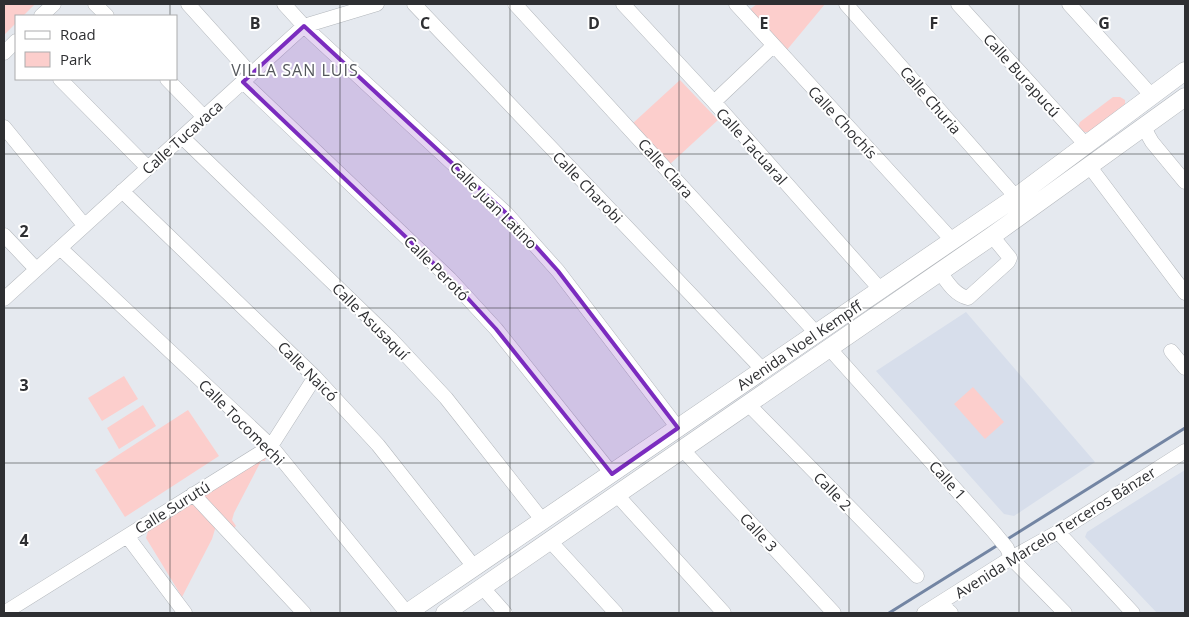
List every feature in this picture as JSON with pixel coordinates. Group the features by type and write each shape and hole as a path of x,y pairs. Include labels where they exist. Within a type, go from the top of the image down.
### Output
{"main road":[{"name":"Avenida Noel Kempff","path":"407,613 460,579 1016,196 1185,71"},
{"path":"1110,152 1123,135 1145,114 1151,104 1152,96"},
{"name":"Avenida Noel Kempff","path":"445,613 992,236 1185,97"},
{"path":"1047,197 1042,189 1044,186 1082,149"},
{"path":"992,236 1021,206 1016,196"},
{"path":"766,368 814,349 829,348 831,340 841,326 876,292"},
{"path":"556,537 567,522 601,496 612,474 619,477 630,475 679,453"},
{"path":"429,613 446,597 460,579"}],"street":[{"path":"42,15 54,4"},
{"path":"95,4 106,15"},
{"name":"Calle Perotó","path":"188,4 247,78 450,278 496,329 612,474"},
{"name":"Calle Juan Latino","path":"284,4 304,26 506,213 558,270 678,428"},
{"name":"Calle Tucavaca","path":"4,299 304,26 377,4"},
{"name":"Calle Charobi","path":"414,4 766,368"},
{"name":"Calle Clara","path":"515,4 816,333"},
{"name":"Calle Tacuaral","path":"622,4 714,102 876,292"},
{"name":"Calle Chochís","path":"736,4 952,240"},
{"name":"Calle Churia","path":"846,4 1016,196"},
{"name":"Calle Burapucú","path":"958,4 1082,149"},
{"path":"1069,4 1152,96"},
{"path":"4,53 15,42"},
{"path":"714,102 773,46"},
{"path":"61,80 148,168"},
{"path":"168,80 204,117"},
{"path":"4,127 84,226"},
{"path":"1144,128 1152,142 1185,182"},
{"name":"Calle Asusaquí","path":"182,137 397,346 446,398 544,521"},
{"path":"1090,167 1185,293"},
{"name":"Calle Naicó","path":"122,191 315,377 378,445 475,568"},
{"path":"4,235 36,269"},
{"path":"940,272 951,287 962,297 968,298 1008,262 1010,258 992,236"},
{"name":"Calle Tocomechi","path":"60,248 271,446 407,613"},
{"name":"Calle 1","path":"829,348 993,531 1009,553 1065,613"},
{"path":"1171,351 1185,368"},
{"name":"Calle Surutú","path":"4,613 271,446 315,377"},
{"name":"Calle 2","path":"749,405 917,576"},
{"name":"Avenida Marcelo Terceros Bánzer","path":"924,613 1009,553 1058,532 1185,451"},
{"name":"Calle 3","path":"679,453 834,613"},
{"path":"193,494 304,613"},
{"path":"617,495 724,613"},
{"path":"1058,532 1133,613"},
{"path":"127,536 185,613"},
{"path":"556,537 616,613"},
{"path":"483,588 505,613"},
{"path":"940,603 951,613"}],"highlighted area":[{"path":"304,26 506,213 558,271 678,428 612,474 496,329 450,279 243,82"}],"shaded area":[{"path":"966,312 1095,462 1014,516 1004,514 876,371"},
{"path":"1185,470 1185,613 1157,613 1085,537 1087,532"}],"green space":[{"path":"4,4 35,4 24,15 15,15 15,24 4,35"},
{"path":"757,4 825,4 786,51 749,10"},
{"path":"680,80 718,120 669,165 632,124"},
{"path":"1113,97 1120,97 1125,100 1125,104 1089,132 1083,132 1078,127 1080,122"},
{"path":"124,376 138,399 102,421 88,398"},
{"path":"973,387 1004,422 985,439 954,404"},
{"path":"143,405 156,426 119,449 107,428"},
{"path":"188,410 219,456 125,517 95,470"},
{"path":"266,457 265,461 261,461 234,513 232,520 236,526 232,530 205,499 204,495"},
{"path":"191,504 199,507 216,526 212,539 182,597 146,538 148,531 183,506"}],"waterway":[{"path":"1006,540 1185,428"},
{"path":"889,613 998,545"}],"district":[{"name":"VILLA SAN LUIS","path":"295,70"}]}
